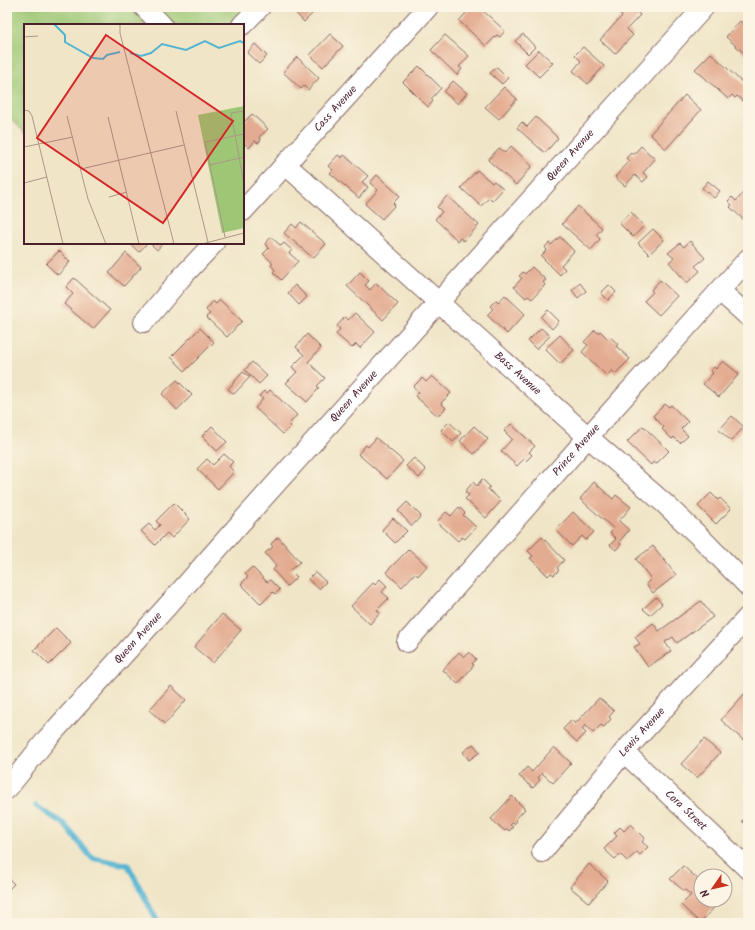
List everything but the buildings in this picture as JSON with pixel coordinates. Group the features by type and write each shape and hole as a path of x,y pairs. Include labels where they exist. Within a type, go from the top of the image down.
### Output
{"street":[{"path":"144,7 161,24"},
{"path":"243,24 260,7"},
{"name":"Cass Avenue","path":"244,210 428,7"},
{"name":"Queen Avenue","path":"7,790 47,739 704,7"},
{"name":"Bass Avenue","path":"285,164 588,437 665,504 748,586"},
{"path":"144,322 167,293 213,244"},
{"name":"Prince Avenue","path":"407,642 748,259"},
{"path":"720,290 748,316"},
{"name":"Lewis Avenue","path":"542,852 624,752 748,617"},
{"name":"Cora Street","path":"624,752 748,869"}],"green space":[{"path":"7,7 272,7 244,36 244,24 24,24 24,132 7,115"}],"waterway":[{"path":"36,806 64,824 92,858 128,865 157,923"}]}
